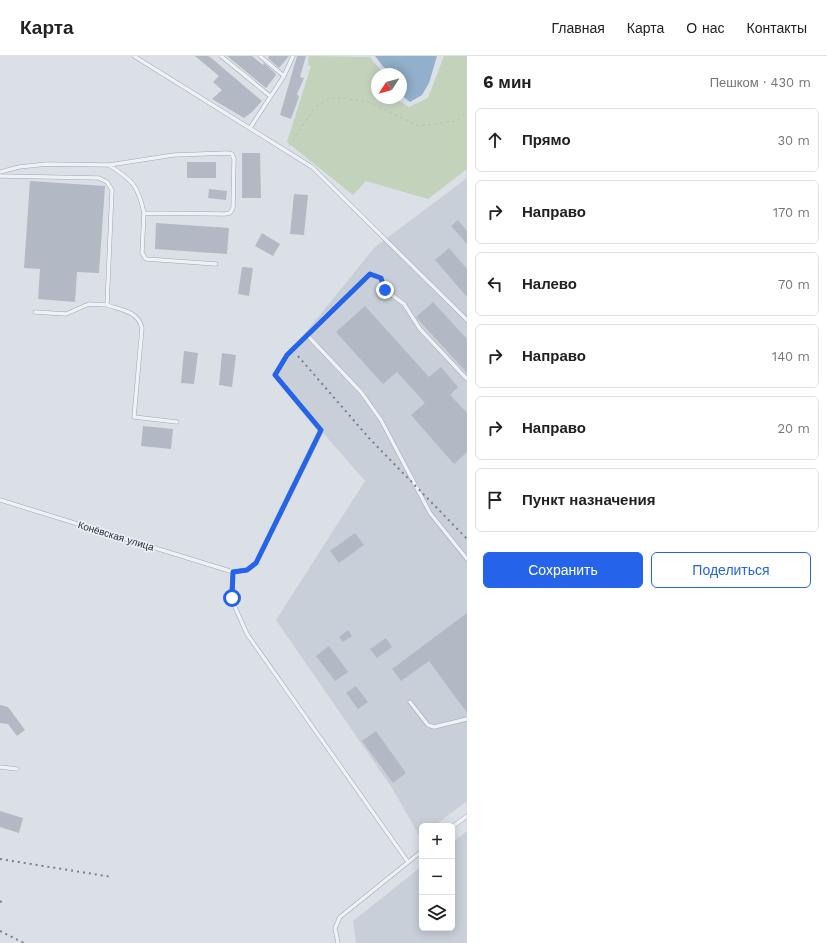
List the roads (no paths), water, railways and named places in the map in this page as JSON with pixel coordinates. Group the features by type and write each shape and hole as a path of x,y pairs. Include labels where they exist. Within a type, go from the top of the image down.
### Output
{"lane":[{"path":"134,56 312,167 467,320"},
{"path":"221,56 270,96"},
{"path":"260,56 265,58 284,76"},
{"path":"250,128 284,76 293,56"},
{"path":"0,172 18,167 47,164 109,165 174,155 232,154 233,208 230,213 144,213"},
{"path":"109,165 129,178 140,194 144,213 142,253 146,259 216,264"},
{"path":"0,176 99,178 107,182 112,190 107,305"},
{"path":"408,862 247,634 232,598 233,572 247,570 256,563 321,430 275,375 287,355 370,274 381,278 385,290 404,304 420,329 467,379"},
{"path":"35,312 66,314 89,304 107,305 134,314 140,320 142,328 133,412 134,417 177,422"},
{"path":"307,336 361,392 381,420 430,513 467,559"},
{"name":"Конёвская улица","path":"0,500 233,572"},
{"path":"410,702 428,725 434,727 467,719"},
{"path":"0,766 17,769"},
{"path":"455,825 467,816"},
{"path":"338,943 335,928 340,917 419,853"}],"water":[{"path":"375,56 437,56 429,83 422,95 410,102 407,100 407,68 384,68"}],"railway":[{"path":"298,356 369,438 467,539"},
{"path":"0,859 112,877"},
{"path":"0,901 5,904"},
{"path":"0,931 24,943"}]}
